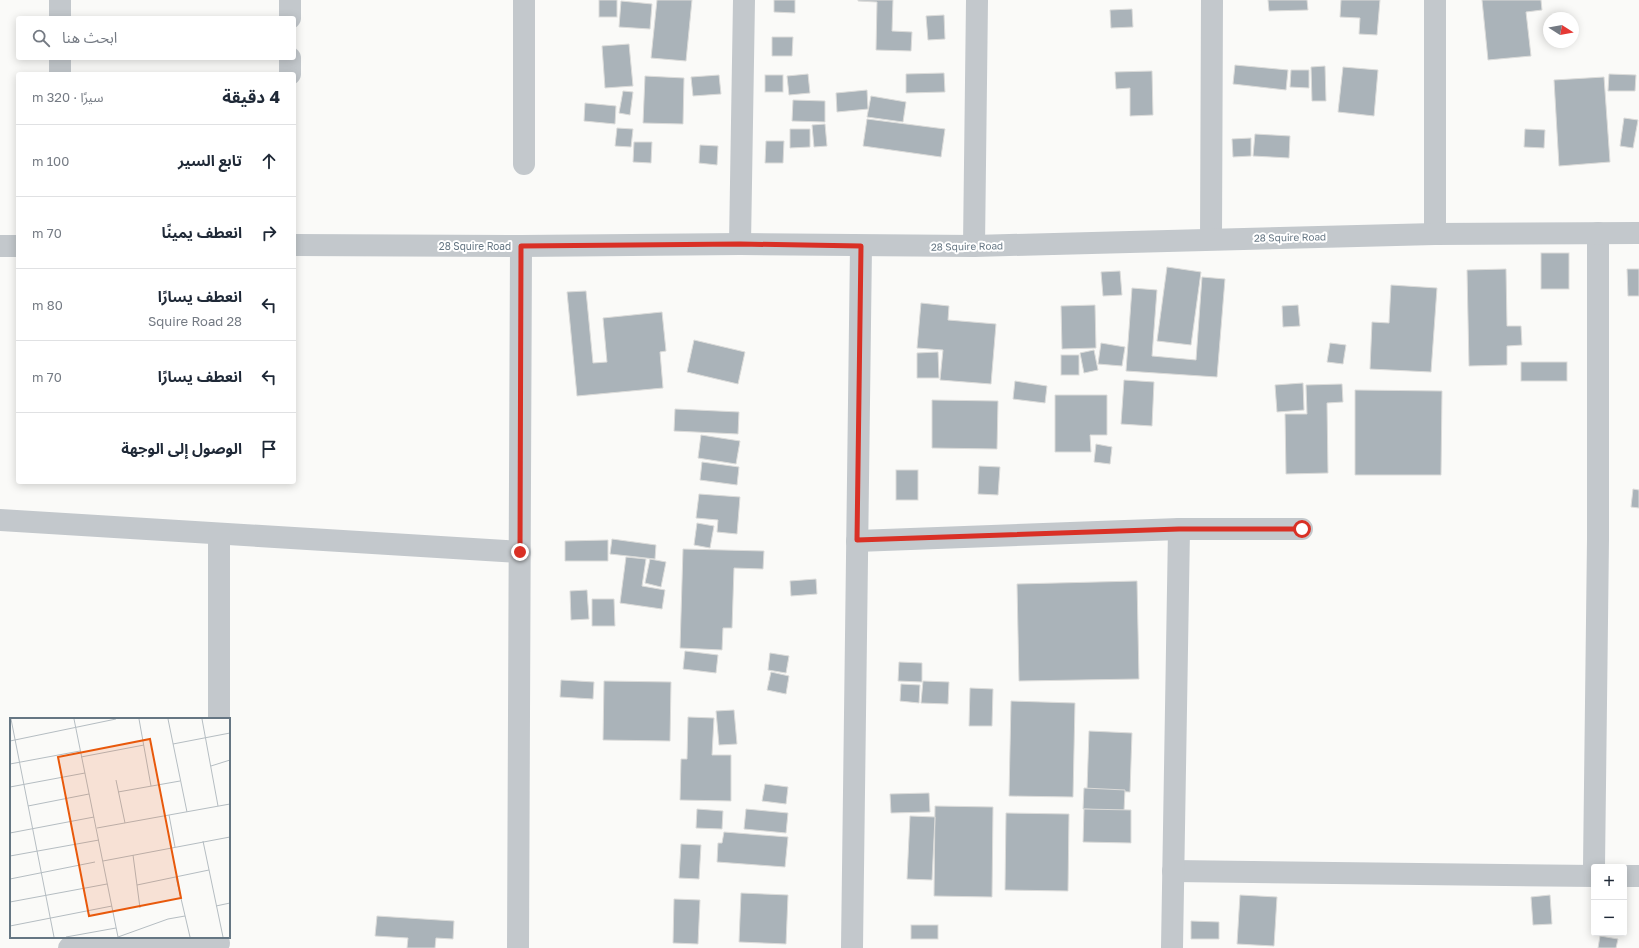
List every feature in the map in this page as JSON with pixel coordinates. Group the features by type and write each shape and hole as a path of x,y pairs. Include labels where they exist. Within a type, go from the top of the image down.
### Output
{"street":[{"path":"60,0 60,16"},
{"path":"290,0 290,16"},
{"path":"524,0 524,164"},
{"path":"740,244 744,0"},
{"path":"974,246 977,0"},
{"path":"1211,239 1212,0"},
{"path":"1435,0 1435,234"},
{"path":"60,60 60,72"},
{"path":"290,60 290,72"},
{"path":"1594,864 1598,538 1598,233"},
{"name":"28 Squire Road","path":"296,245 521,246 740,244 974,246 1435,234 1639,233"},
{"path":"0,246 16,246"},
{"path":"518,948 521,246"},
{"path":"852,948 861,246"},
{"path":"0,520 520,552"},
{"path":"857,540 1179,529 1302,529"},
{"path":"1172,948 1179,529"},
{"path":"219,534 219,718"},
{"path":"1173,871 1591,876"},
{"path":"1627,876 1639,876"},
{"path":"69,948 219,943"}],"building":[{"path":"599,0 617,0 617,17 599,17"},
{"path":"657,0 692,0 686,61 651,58"},
{"path":"774,0 795,0 795,13 774,12"},
{"path":"858,0 893,0 892,31 912,32 911,51 876,50 877,2"},
{"path":"1268,0 1307,0 1308,10 1269,11"},
{"path":"1341,0 1380,0 1377,35 1359,34 1360,18 1340,17"},
{"path":"1482,0 1541,0 1542,10 1526,12 1531,56 1488,60"},
{"path":"621,1 652,4 650,29 619,27"},
{"path":"1132,9 1133,27 1111,28 1110,10"},
{"path":"944,15 945,39 928,40 926,16"},
{"path":"772,37 793,37 792,56 772,56"},
{"path":"629,44 633,86 605,88 602,46"},
{"path":"1235,65 1288,70 1286,90 1233,84"},
{"path":"1325,66 1326,101 1312,101 1311,67"},
{"path":"1343,67 1378,70 1374,116 1338,112"},
{"path":"1291,70 1309,70 1309,88 1290,87"},
{"path":"1152,71 1153,115 1130,116 1130,88 1116,89 1115,72"},
{"path":"944,73 945,92 906,93 906,74"},
{"path":"808,74 810,93 789,95 787,76"},
{"path":"1609,74 1636,75 1635,91 1608,91"},
{"path":"719,75 721,94 693,96 691,77"},
{"path":"765,75 783,75 783,92 765,92"},
{"path":"645,76 684,78 683,124 643,123"},
{"path":"1604,77 1610,162 1559,166 1554,80"},
{"path":"867,90 868,109 837,112 836,93"},
{"path":"623,91 633,92 630,115 619,113"},
{"path":"871,96 906,102 903,122 867,117"},
{"path":"793,100 825,101 825,122 792,121"},
{"path":"585,103 616,106 615,124 584,121"},
{"path":"1624,118 1638,120 1633,148 1620,146"},
{"path":"867,119 945,129 941,157 863,146"},
{"path":"825,124 827,146 814,147 812,125"},
{"path":"617,128 633,129 631,147 615,146"},
{"path":"790,129 810,129 810,147 790,148"},
{"path":"1525,129 1545,130 1544,148 1524,147"},
{"path":"1255,134 1290,136 1289,158 1253,156"},
{"path":"1251,138 1251,156 1233,157 1232,139"},
{"path":"766,141 784,141 783,163 765,163"},
{"path":"634,142 652,142 651,163 633,162"},
{"path":"700,145 718,146 717,165 699,163"},
{"path":"1541,253 1569,253 1569,289 1541,289"},
{"path":"1167,267 1201,272 1191,345 1157,341"},
{"path":"1506,269 1507,326 1521,326 1522,345 1507,346 1507,365 1469,366 1467,270"},
{"path":"1627,269 1639,269 1639,296 1628,296"},
{"path":"1120,271 1122,295 1103,296 1101,272"},
{"path":"1202,277 1225,279 1217,377 1126,371 1132,288 1157,290 1152,356 1196,360"},
{"path":"1391,285 1437,288 1431,372 1370,369 1372,322 1389,323"},
{"path":"586,291 593,363 607,362 603,318 662,312 666,351 660,352 663,388 577,396 567,292"},
{"path":"921,303 949,306 948,320 996,324 991,384 940,380 943,350 917,348"},
{"path":"1095,305 1096,348 1062,349 1061,306"},
{"path":"1298,305 1300,326 1283,327 1282,306"},
{"path":"694,340 745,352 738,384 687,372"},
{"path":"1101,343 1125,347 1122,366 1098,364"},
{"path":"1330,343 1346,345 1343,364 1327,362"},
{"path":"1094,350 1098,370 1084,373 1080,353"},
{"path":"938,352 939,378 917,378 917,353"},
{"path":"1061,355 1079,355 1079,375 1061,375"},
{"path":"1521,362 1567,362 1567,381 1521,381"},
{"path":"1124,380 1154,382 1152,426 1121,424"},
{"path":"1015,381 1047,386 1045,403 1013,399"},
{"path":"1303,383 1304,410 1277,412 1275,385"},
{"path":"1342,384 1343,402 1327,403 1328,473 1286,474 1285,414 1307,414 1306,385"},
{"path":"1355,390 1442,391 1441,475 1355,475"},
{"path":"1055,395 1107,395 1107,435 1090,435 1091,452 1055,452"},
{"path":"932,400 998,401 997,449 932,448"},
{"path":"675,409 739,412 738,434 674,431"},
{"path":"701,435 740,441 736,464 698,458"},
{"path":"1096,444 1112,447 1110,464 1094,462"},
{"path":"702,462 739,467 737,485 700,480"},
{"path":"979,466 1000,467 998,495 978,494"},
{"path":"896,470 918,470 918,500 896,500"},
{"path":"1633,489 1639,490 1639,508 1631,507"},
{"path":"699,494 740,497 737,534 717,532 718,520 696,518"},
{"path":"697,523 714,526 710,548 694,545"},
{"path":"612,539 656,545 655,559 610,554"},
{"path":"608,540 608,561 565,561 565,541"},
{"path":"683,549 764,551 763,569 734,568 732,628 723,628 722,650 680,648"},
{"path":"626,557 646,559 642,586 665,590 662,609 620,603"},
{"path":"650,559 666,562 661,587 645,583"},
{"path":"816,579 817,594 791,596 790,581"},
{"path":"1137,581 1139,679 1019,681 1017,584"},
{"path":"587,590 589,619 571,620 570,591"},
{"path":"592,599 614,599 615,626 592,626"},
{"path":"685,651 718,655 716,673 683,669"},
{"path":"770,653 789,656 786,673 768,670"},
{"path":"899,662 922,663 922,682 898,681"},
{"path":"771,672 789,676 786,694 767,690"},
{"path":"561,680 594,682 593,699 560,697"},
{"path":"604,681 671,682 670,741 603,740"},
{"path":"923,681 949,682 948,704 921,703"},
{"path":"901,684 920,685 919,703 900,701"},
{"path":"970,688 993,689 992,726 969,726"},
{"path":"1011,701 1075,703 1073,797 1009,796"},
{"path":"734,710 737,744 719,745 716,711"},
{"path":"688,717 714,718 712,755 731,755 731,801 680,800 681,759 687,759"},
{"path":"1089,731 1132,733 1130,792 1087,790"},
{"path":"765,784 788,787 786,804 762,801"},
{"path":"1084,788 1125,790 1124,811 1083,809"},
{"path":"929,793 930,812 891,813 890,794"},
{"path":"935,806 993,807 992,897 934,896"},
{"path":"697,809 723,811 722,829 696,828"},
{"path":"746,809 788,813 786,833 744,829"},
{"path":"1084,809 1131,810 1131,843 1083,842"},
{"path":"1006,813 1069,814 1068,891 1005,890"},
{"path":"910,816 935,817 932,880 907,879"},
{"path":"724,832 788,837 785,867 717,862 718,843 722,843"},
{"path":"681,844 701,845 699,879 679,878"},
{"path":"741,893 788,895 786,944 739,942"},
{"path":"1240,895 1277,897 1274,946 1237,944"},
{"path":"1550,895 1552,924 1533,925 1531,897"},
{"path":"674,899 700,900 698,944 673,943"},
{"path":"377,916 454,921 453,939 436,938 435,948 407,948 408,938 375,936"},
{"path":"1191,921 1219,922 1219,939 1191,939"},
{"path":"911,925 938,925 938,939 911,939"},
{"path":"1600,936 1618,939 1616,948 1598,948"}],"route":[{"path":"520,552 521,246 740,244 861,246 857,540 1179,529 1302,529"}]}
